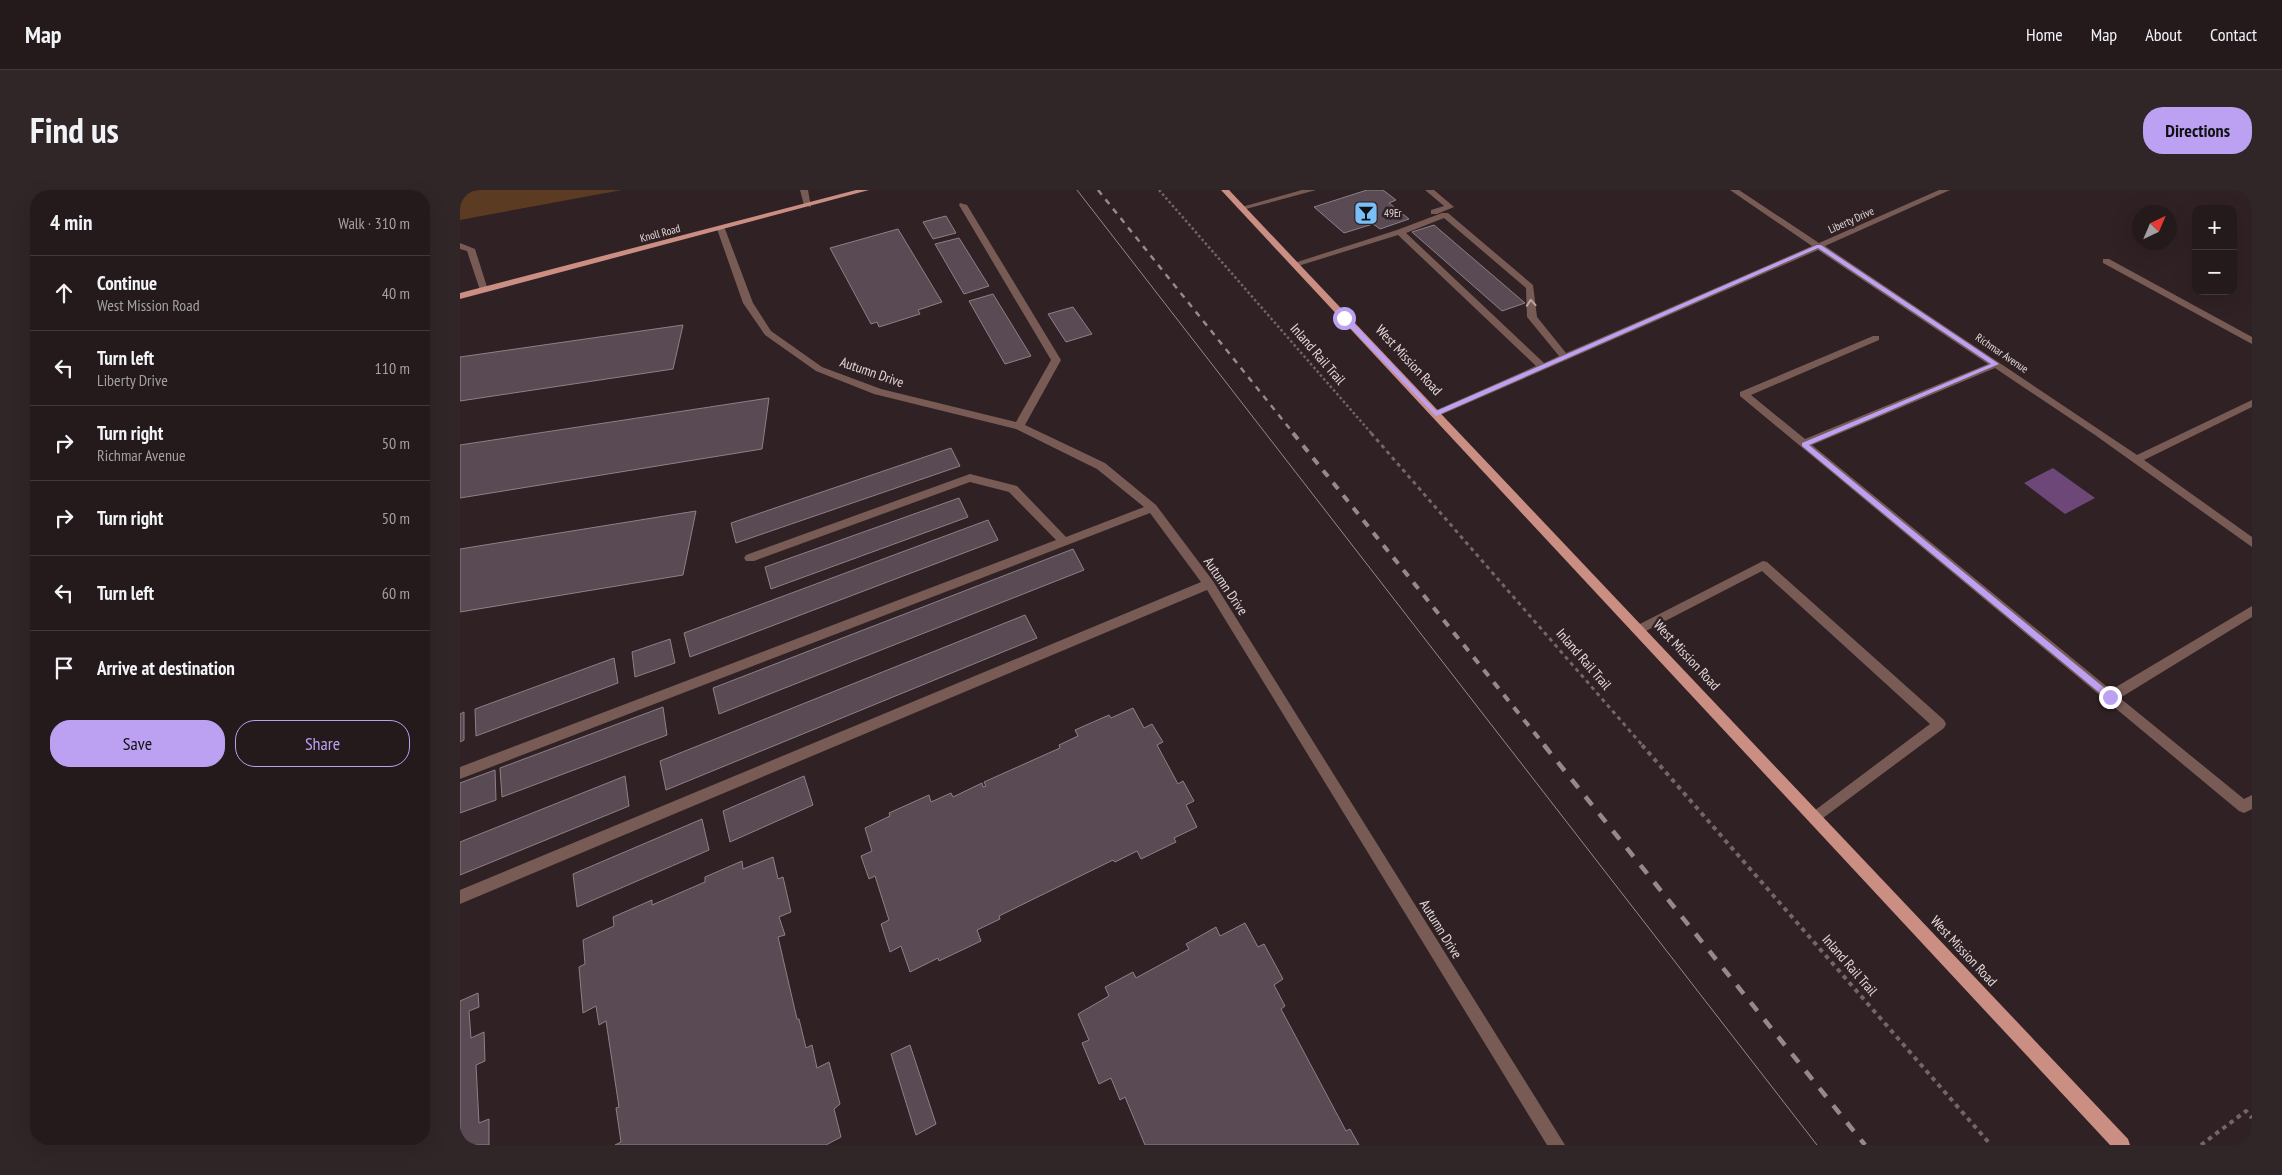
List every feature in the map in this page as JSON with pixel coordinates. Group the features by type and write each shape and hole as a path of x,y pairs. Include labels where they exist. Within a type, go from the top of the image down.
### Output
{"main road":[{"name":"Knoll Road","path":"460,296 865,190"},
{"name":"West Mission Road","path":"1225,190 2122,1145"}],"street":[{"path":"804,190 808,205"},
{"path":"1242,208 1312,190"},
{"path":"1292,261 1450,207 1429,190"},
{"name":"Richmar Avenue","path":"1734,190 1996,364 2136,460 2252,543"},
{"name":"Liberty Drive","path":"1436,414 1946,190"},
{"path":"963,205 1056,360 1020,426"},
{"path":"1292,261 1400,232 1445,215 1530,287 1532,317 1564,357"},
{"name":"Autumn Drive","path":"720,228 748,303 768,333 819,369 878,392 1020,426 1101,466 1152,508 1209,584 1557,1145"},
{"path":"1400,232 1542,367"},
{"path":"460,246 471,249 484,290"},
{"path":"2106,261 2252,341"},
{"path":"1876,338 1744,394 2244,807 2252,801"},
{"path":"1804,444 1996,364"},
{"path":"2136,460 2252,403"},
{"path":"750,558 970,478 1013,489 1064,542"},
{"path":"460,773 1152,508"},
{"path":"1638,630 1764,565 1939,724 1815,818"},
{"path":"460,897 1209,584"},
{"path":"2110,697 2252,611"}],"path":[{"name":"Inland Rail Trail","path":"1159,190 1991,1145"},
{"path":"2201,1145 2246,1112 2252,1118"}],"shaded area":[{"path":"460,190 622,190 460,220"},
{"path":"2053,468 2095,498 2065,514 2024,483"}],"building":[{"path":"1367,190 1383,190 1396,200 1389,203 1409,219 1380,229 1373,224 1344,233 1314,207"},
{"path":"946,216 956,233 933,239 923,222"},
{"path":"1434,225 1525,303 1502,311 1412,232"},
{"path":"898,229 942,302 918,310 920,314 879,327 877,322 871,324 830,248"},
{"path":"959,238 989,286 964,294 935,244"},
{"path":"993,294 1031,356 1005,364 969,301"},
{"path":"1073,307 1092,334 1066,342 1048,314"},
{"path":"683,325 673,369 460,401 460,357"},
{"path":"769,398 762,449 460,498 460,445"},
{"path":"951,448 960,466 736,543 731,523"},
{"path":"959,498 968,517 771,589 765,567"},
{"path":"696,511 683,575 460,612 460,549"},
{"path":"988,520 998,540 690,657 684,633"},
{"path":"1073,549 1084,570 719,714 713,688"},
{"path":"1025,615 1037,638 666,790 660,761"},
{"path":"670,639 675,663 635,677 632,652"},
{"path":"614,658 618,683 476,736 475,709"},
{"path":"663,707 667,735 502,797 500,768"},
{"path":"1133,708 1144,728 1152,724 1163,742 1157,745 1178,784 1183,781 1194,801 1186,805 1197,827 1174,838 1176,842 1141,859 1137,851 1115,862 1113,860 999,916 1000,919 977,930 981,941 939,961 938,958 910,972 901,946 890,952 881,924 889,920 875,876 869,879 861,856 872,851 865,828 890,816 889,813 929,795 931,802 951,793 953,797 982,783 983,787 986,786 984,782 1060,748 1059,745 1078,736 1075,730 1109,715 1111,718"},
{"path":"464,712 464,740 460,742 460,714"},
{"path":"495,770 496,800 460,813 460,783"},
{"path":"625,776 629,806 460,875 460,842"},
{"path":"804,776 813,805 730,842 723,811"},
{"path":"702,819 709,850 577,907 573,874"},
{"path":"773,857 778,879 783,877 791,912 779,917 785,935 778,937 797,1019 799,1019 806,1048 812,1045 817,1068 829,1062 840,1104 834,1109 841,1137 826,1145 615,1145 621,1142 616,1108 619,1107 606,1021 599,1025 596,1006 583,1013 579,967 585,964 583,940 614,926 613,917 652,900 652,905 705,882 705,877 742,861 743,869"},
{"path":"1245,923 1258,947 1264,944 1283,979 1274,985 1285,1006 1281,1009 1346,1131 1350,1129 1359,1145 1145,1145 1125,1097 1120,1100 1111,1078 1099,1084 1082,1043 1089,1040 1078,1014 1109,996 1105,987 1133,972 1136,978 1189,949 1186,944 1216,927 1220,936"},
{"path":"478,993 479,1007 469,1011 471,1038 484,1032 485,1061 476,1065 479,1123 489,1119 489,1145 460,1145 460,1001"},
{"path":"910,1045 936,1124 916,1135 891,1054"}],"tram line":[{"path":"1077,190 1817,1145"}],"railway":[{"path":"1098,190 1294,434"},
{"path":"1293,433 1545,746"},
{"path":"1544,745 1865,1145"}],"place":[{"name":"49Er","path":"1366,213"}],"route":[{"path":"1344,318 1436,414 1819,246 1996,364 1804,444 2110,697"}]}
